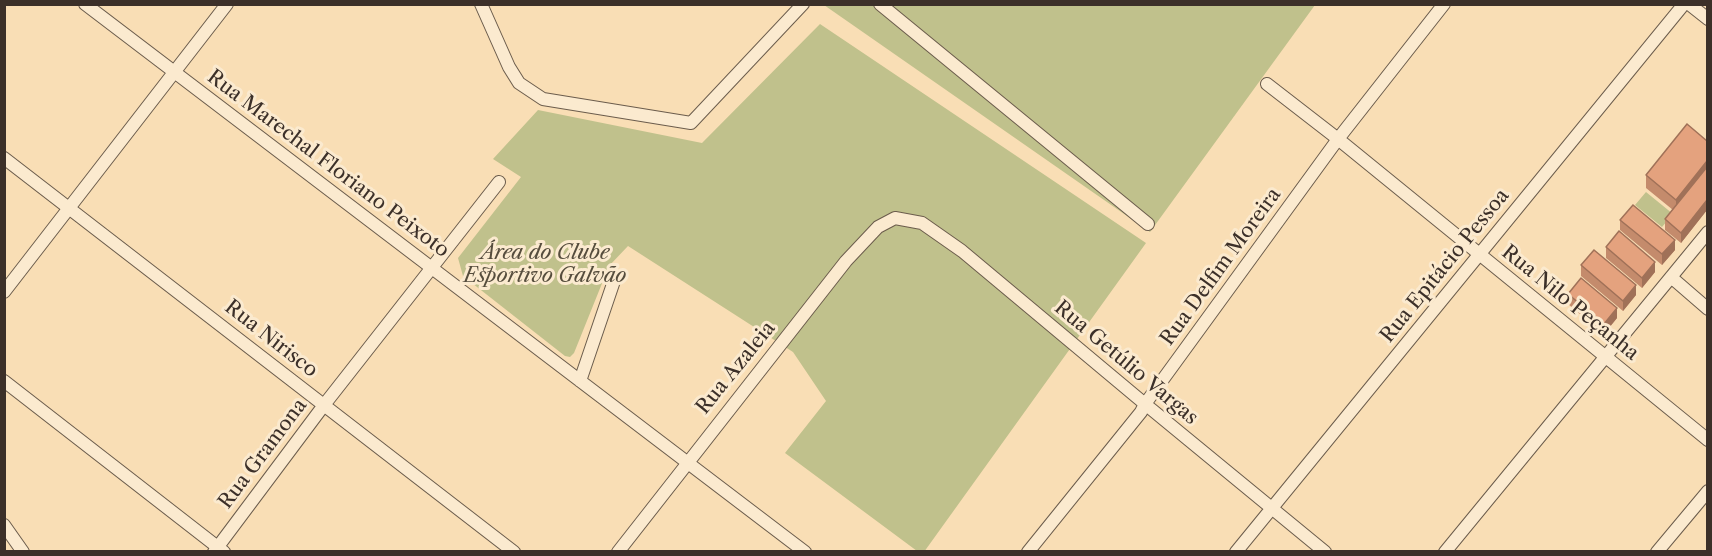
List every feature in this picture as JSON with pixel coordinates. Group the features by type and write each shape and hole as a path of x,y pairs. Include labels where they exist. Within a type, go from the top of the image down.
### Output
{"street":[{"name":"Rua Marechal Floriano Peixoto","path":"85,4 805,552"},
{"path":"4,292 227,4"},
{"path":"481,4 508,67 519,83 543,99 691,123 803,4"},
{"path":"880,4 1148,224"},
{"name":"Rua Delfim Moreira","path":"1028,552 1141,412 1338,139 1444,4"},
{"name":"Rua Epitácio Pessoa","path":"1236,552 1684,4"},
{"path":"1689,4 1707,19"},
{"name":"Rua Nilo Peçanha","path":"1267,84 1338,139 1707,440"},
{"name":"Rua Nirisco","path":"4,158 514,552"},
{"name":"Rua Gramona","path":"219,550 324,405 500,182"},
{"name":"Rua Getúlio Vargas","path":"895,218 922,223 962,251 1145,404 1269,512 1325,552"},
{"name":"Rua Azaleia","path":"618,552 846,261 878,227 895,218"},
{"path":"1445,552 1707,232"},
{"path":"1671,277 1707,309"},
{"path":"580,381 615,278"},
{"path":"4,381 219,550"},
{"path":"1657,552 1707,491"},
{"path":"4,525 22,552"}],"green space":[{"path":"824,5 1315,5 1150,232"},
{"name":"Área do Clube Esportivo Galvão","path":"820,24 1146,243 924,552 917,551 785,453 826,401 793,352 628,246 609,266 574,353 570,357 565,356 463,276 458,258 521,177 493,159 538,110 702,143"},
{"path":"1646,192 1673,214 1662,227 1635,205"}],"building":[{"path":"1687,124 1707,141 1707,161 1676,200 1646,175"},
{"path":"1707,167 1707,200 1681,233 1665,219"},
{"path":"1633,205 1675,240 1662,254 1620,220"},
{"path":"1619,231 1655,262 1642,278 1606,247"},
{"path":"1594,250 1636,285 1623,301 1581,265"},
{"path":"1581,278 1617,308 1604,324 1568,294"}]}
